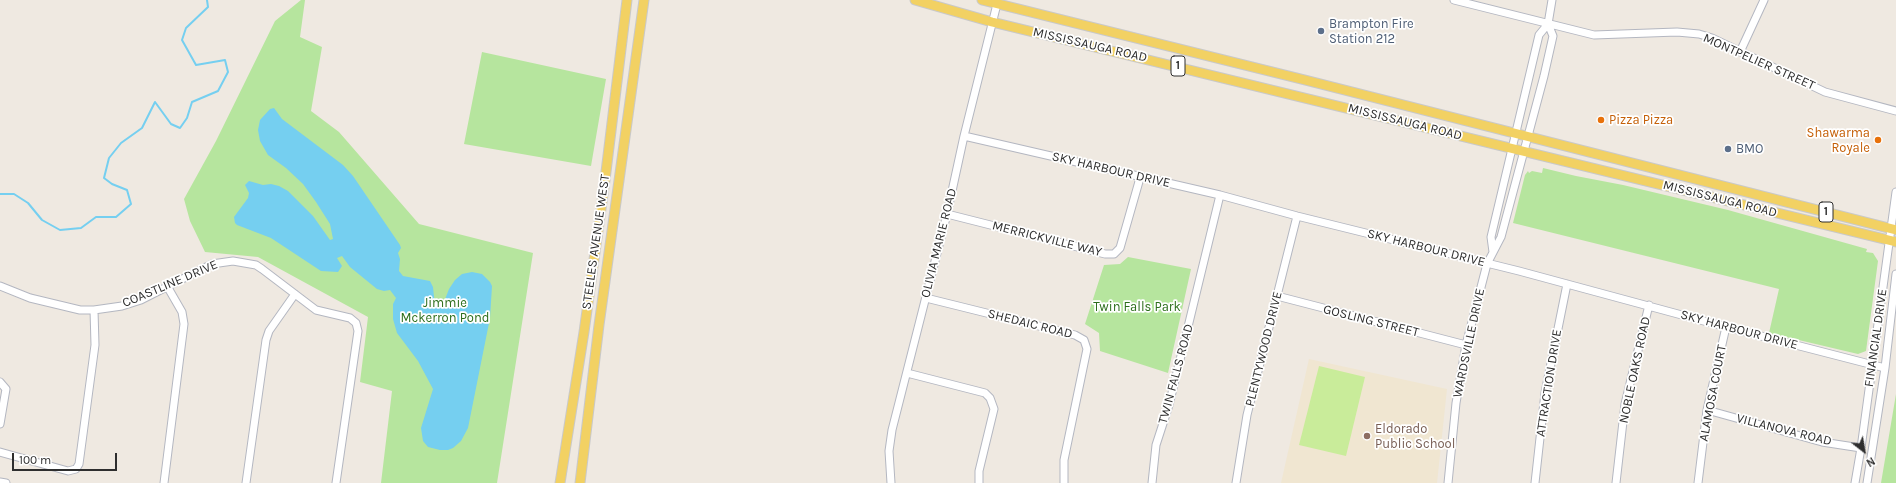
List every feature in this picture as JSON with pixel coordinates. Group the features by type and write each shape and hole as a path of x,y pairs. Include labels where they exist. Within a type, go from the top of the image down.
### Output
{"main road":[{"name":"STEELES AVENUE WEST","path":"560,483 604,188 627,0"},
{"name":"STEELES AVENUE WEST","path":"580,483 598,325 644,0"},
{"name":"MISSISSAUGA ROAD","path":"915,0 992,22 1893,241"},
{"name":"MISSISSAUGA ROAD","path":"982,0 1894,229"}],"street":[{"name":"MONTPELIER STREET","path":"1454,0 1594,35 1677,32 1692,33 1712,38 1825,92 1896,111"},
{"path":"1548,24 1552,0"},
{"path":"1740,52 1764,0"},
{"name":"OLIVIA MARIE ROAD","path":"891,483 889,451 997,4"},
{"name":"WARDSVILLE DRIVE","path":"1448,483 1456,404 1466,345 1487,264 1502,237 1528,136 1553,36 1548,24 1539,35 1491,237 1493,252"},
{"name":"SKY HARBOUR DRIVE","path":"964,136 1140,178 1220,195 1648,305 1726,327 1885,368"},
{"name":"MERRICKVILLE WAY","path":"947,214 1105,254 1114,254 1120,248 1140,178"},
{"name":"FINANCIAL DRIVE","path":"1855,483 1862,448 1872,364 1893,241 1896,192"},
{"name":"TWIN FALLS ROAD","path":"1152,483 1156,445 1169,405 1220,195"},
{"name":"PLENTYWOOD DRIVE","path":"1236,483 1247,415 1297,216"},
{"name":"COASTLINE DRIVE","path":"0,286 30,298 80,310 94,310 122,306 141,300 212,264 233,261 256,265 316,310 350,318 356,323 358,331 336,483"},
{"name":"FINANCIAL DRIVE","path":"1867,483 1885,368 1896,274"},
{"name":"ATTRACTION DRIVE","path":"1535,483 1545,393 1567,284"},
{"path":"164,483 184,324 182,312 167,286"},
{"path":"246,483 266,340 269,331 295,294"},
{"name":"GOSLING STREET","path":"1277,296 1466,345"},
{"name":"SHEDAIC ROAD","path":"926,298 1075,335 1084,340 1087,350 1066,448 1064,460 1064,483"},
{"name":"NOBLE OAKS ROAD","path":"1616,483 1625,404 1648,305"},
{"path":"0,452 68,471 76,469 79,464 95,345 94,310"},
{"name":"ALAMOSA COURT","path":"1698,483 1707,410 1726,327"},
{"path":"907,373 985,393 990,398 994,409 993,418 979,471 979,483"},
{"path":"0,382 6,389 0,424"},
{"name":"VILLANOVA ROAD","path":"1707,410 1822,442 1862,448"},
{"path":"0,482 6,483"}],"shaded area":[{"name":"Eldorado Public School","path":"1309,359 1447,389 1437,483 1281,483"}],"green space":[{"name":"Jimmie Mckerron Pond","path":"301,0 305,0 300,37 322,47 311,111 339,132 419,224 533,253 497,483 381,483 392,391 360,382 368,317 258,257 205,252 190,221 184,199 216,141 275,21"},
{"path":"482,52 606,79 591,166 464,144"},
{"path":"1543,168 1728,210 1867,249 1866,252 1873,253 1878,261 1866,351 1858,354 1769,333 1779,289 1513,223 1525,175 1528,171 1529,173 1532,171 1542,173"},
{"name":"Twin Falls Park","path":"1128,257 1191,269 1168,373 1100,351 1099,333 1085,324 1104,265 1120,264"},
{"path":"1319,366 1365,377 1346,456 1299,445"},
{"path":"1896,394 1896,483 1881,483"}],"water":[{"path":"274,108 282,119 343,165 353,176 400,245 401,248 398,253 400,259 399,271 403,276 430,281 433,287 435,306 438,308 442,307 449,289 455,280 462,274 472,272 482,274 490,282 492,286 490,318 468,428 461,441 453,448 448,450 440,450 428,447 423,441 421,428 433,389 418,361 397,333 393,319 393,304 396,298 390,290 384,291 377,289 350,267 342,256 337,258 342,266 338,272 321,271 271,238 235,223 234,217 248,198 249,193 245,185 249,181 263,185 271,184 288,191 313,216 330,240 333,239 330,224 303,184 286,168 268,155 260,141 258,130 260,120 270,109"}],"waterway":[{"path":"0,194 14,194 28,203 42,220 60,230 81,228 96,217 116,217 131,204 127,190 112,184 104,178 109,158 121,143 142,128 155,102 171,124 180,128 187,118 192,102 218,91 228,72 225,60 196,65 182,40 186,28 208,7 207,0"}],"place":[{"name":"Brampton Fire Station 212","path":"1321,31"},
{"name":"Pizza Pizza","path":"1601,120"},
{"name":"Shawarma Royale","path":"1878,140"},
{"name":"BMO","path":"1728,149"},
{"name":"Eldorado Public School","path":"1367,436"}]}
